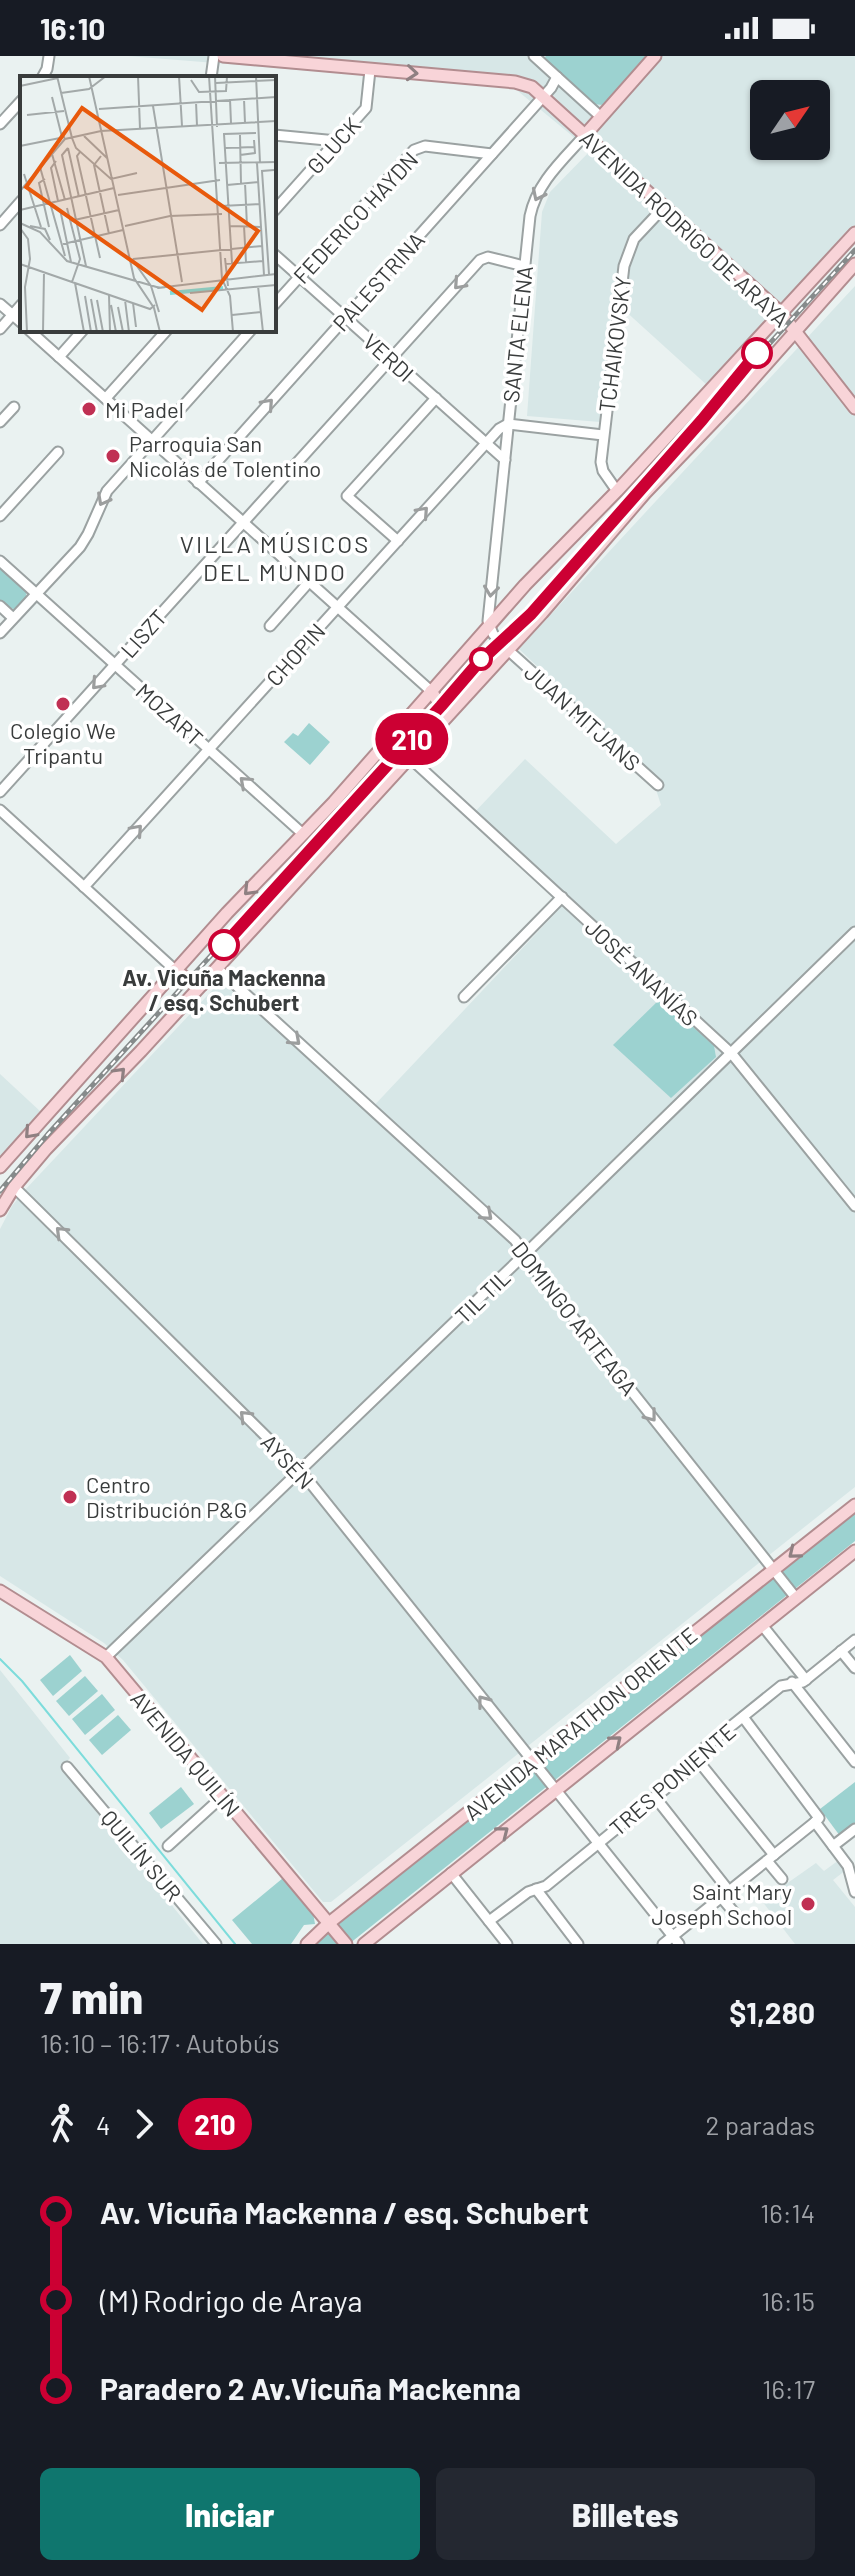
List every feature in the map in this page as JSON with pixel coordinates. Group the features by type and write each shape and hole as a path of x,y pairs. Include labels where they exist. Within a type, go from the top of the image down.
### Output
{"main road":[{"path":"223,56 521,83 542,94"},
{"name":"SANTA ELENA","path":"586,134 655,56"},
{"name":"AVENIDA RODRIGO DE ARAYA","path":"542,94 780,312 855,408"},
{"path":"0,1167 489,624 617,491 855,233"},
{"path":"0,1210 14,1187 46,1149 203,984 573,578 645,493 796,333 855,264"},
{"path":"431,691 441,706 441,722"},
{"path":"175,970 190,981 203,984"},
{"name":"AVENIDA MARATHON ORIENTE","path":"307,1944 329,1923 855,1505"},
{"name":"AVENIDA MARATHON ORIENTE","path":"364,1944 796,1598 853,1556"},
{"name":"AVENIDA QUILÍN","path":"0,1591 106,1657 346,1944"}],"street":[{"path":"43,76 49,56"},
{"path":"211,76 214,56"},
{"path":"537,57 601,117"},
{"name":"GLUCK","path":"276,209 367,106 370,70"},
{"name":"PALESTRINA","path":"198,483 557,77"},
{"path":"0,124 20,102"},
{"path":"0,110 12,111"},
{"name":"SANTA ELENA","path":"489,624 530,216 538,192 586,134"},
{"path":"276,135 337,141"},
{"name":"FEDERICO HAYDN","path":"276,303 417,148 480,150 492,154"},
{"path":"0,225 20,202"},
{"name":"TCHAIKOVSKY","path":"617,491 603,471 601,462 624,266 634,239 665,206"},
{"name":"VERDI","path":"276,256 505,460"},
{"name":"LISZT","path":"0,792 482,258 491,257 524,266"},
{"path":"0,304 20,321"},
{"path":"0,329 20,306"},
{"path":"31,332 431,691"},
{"path":"59,357 81,332"},
{"path":"106,398 165,332"},
{"path":"0,633 80,547 107,491 249,332"},
{"path":"398,541 347,496 436,398"},
{"path":"0,422 14,407"},
{"path":"508,424 603,435"},
{"name":"CHOPIN","path":"84,887 486,443 508,424"},
{"path":"0,516 58,452"},
{"name":"MOZART","path":"0,561 303,834"},
{"path":"270,626 309,582"},
{"path":"0,606 13,618"},
{"path":"489,624 493,634 508,650"},
{"name":"JUAN MITJANS","path":"508,650 658,785"},
{"name":"JOSÉ ANANÍAS","path":"409,757 732,1054 855,1206"},
{"path":"0,810 175,970"},
{"path":"464,997 562,897"},
{"name":"TIL TIL","path":"106,1657 855,932"},
{"name":"DOMINGO ARTEAGA","path":"217,968 515,1240 796,1598"},
{"name":"AYSÉN","path":"14,1187 300,1470 676,1940"},
{"path":"762,1625 806,1680 855,1640"},
{"path":"841,1651 855,1668"},
{"name":"TRES PONIENTE","path":"489,1921 528,1892 546,1886 691,1768 699,1752 783,1684 806,1680"},
{"path":"792,1682 855,1762"},
{"path":"663,1944 676,1940 725,1894 819,1818 743,1717"},
{"path":"696,1758 782,1879"},
{"name":"QUILÍN SUR","path":"67,1767 216,1944"},
{"path":"168,1846 223,1796"},
{"path":"655,1797 725,1894 737,1916"},
{"path":"815,1822 850,1871 855,1892"},
{"path":"833,1846 855,1829"},
{"path":"451,1873 507,1944"},
{"path":"536,1889 578,1944"}],"shaded area":[{"path":"128,56 855,56 855,225 708,386 612,299 600,422 527,416 542,212 550,192 589,152 513,87"},
{"path":"546,56 647,56 603,105 593,104 544,59"},
{"path":"855,286 855,1487 331,1902 323,1902 123,1660 104,1643 0,1576 0,1229 25,1190 221,981 368,1112 564,904 473,814 525,759 616,844 661,805 651,774 519,649"},
{"path":"0,566 27,592 25,599 14,609 0,601"},
{"path":"309,723 330,742 310,765 284,742 293,733 298,736"},
{"path":"661,998 714,1046 716,1057 671,1098 613,1045"},
{"path":"0,1074 42,1113 0,1159"},
{"path":"855,1508 855,1541 349,1944 311,1944"},
{"path":"70,1655 82,1671 53,1696 40,1680"},
{"path":"0,1670 70,1758 61,1768 203,1944 0,1944"},
{"path":"85,1676 98,1691 69,1716 56,1701"},
{"path":"102,1694 115,1710 85,1735 72,1719"},
{"path":"118,1715 131,1730 102,1755 89,1740"},
{"path":"855,1782 855,1825 840,1836 820,1809"},
{"path":"181,1787 194,1804 161,1829 149,1813"},
{"name":"Saint Mary Joseph School","path":"839,1860 846,1870 833,1880 855,1907 855,1944 795,1944 762,1901 816,1863 824,1871"},
{"path":"283,1878 313,1913 315,1924 304,1925 291,1944 252,1944 232,1920"}],"waterway":[{"path":"0,1659 22,1681 235,1944"}],"railway":[{"path":"0,1191 48,1134 855,250"}],"bus line":[{"name":"210","path":"224,945 441,706 469,671 531,614 757,353"}],"place":[{"name":"Mi Padel","path":"89,409"},
{"name":"Parroquia San Nicolás de Tolentino","path":"113,456"},
{"name":"Colegio We Tripantu","path":"63,704"},
{"name":"Av. Vicuña Mackenna / esq. Schubert","path":"224,945"},
{"name":"Centro Distribución P&G","path":"70,1497"},
{"name":"Saint Mary Joseph School","path":"808,1904"}],"district":[{"name":"VILLA MÚSICOS DEL MUNDO","path":"275,557"}]}
